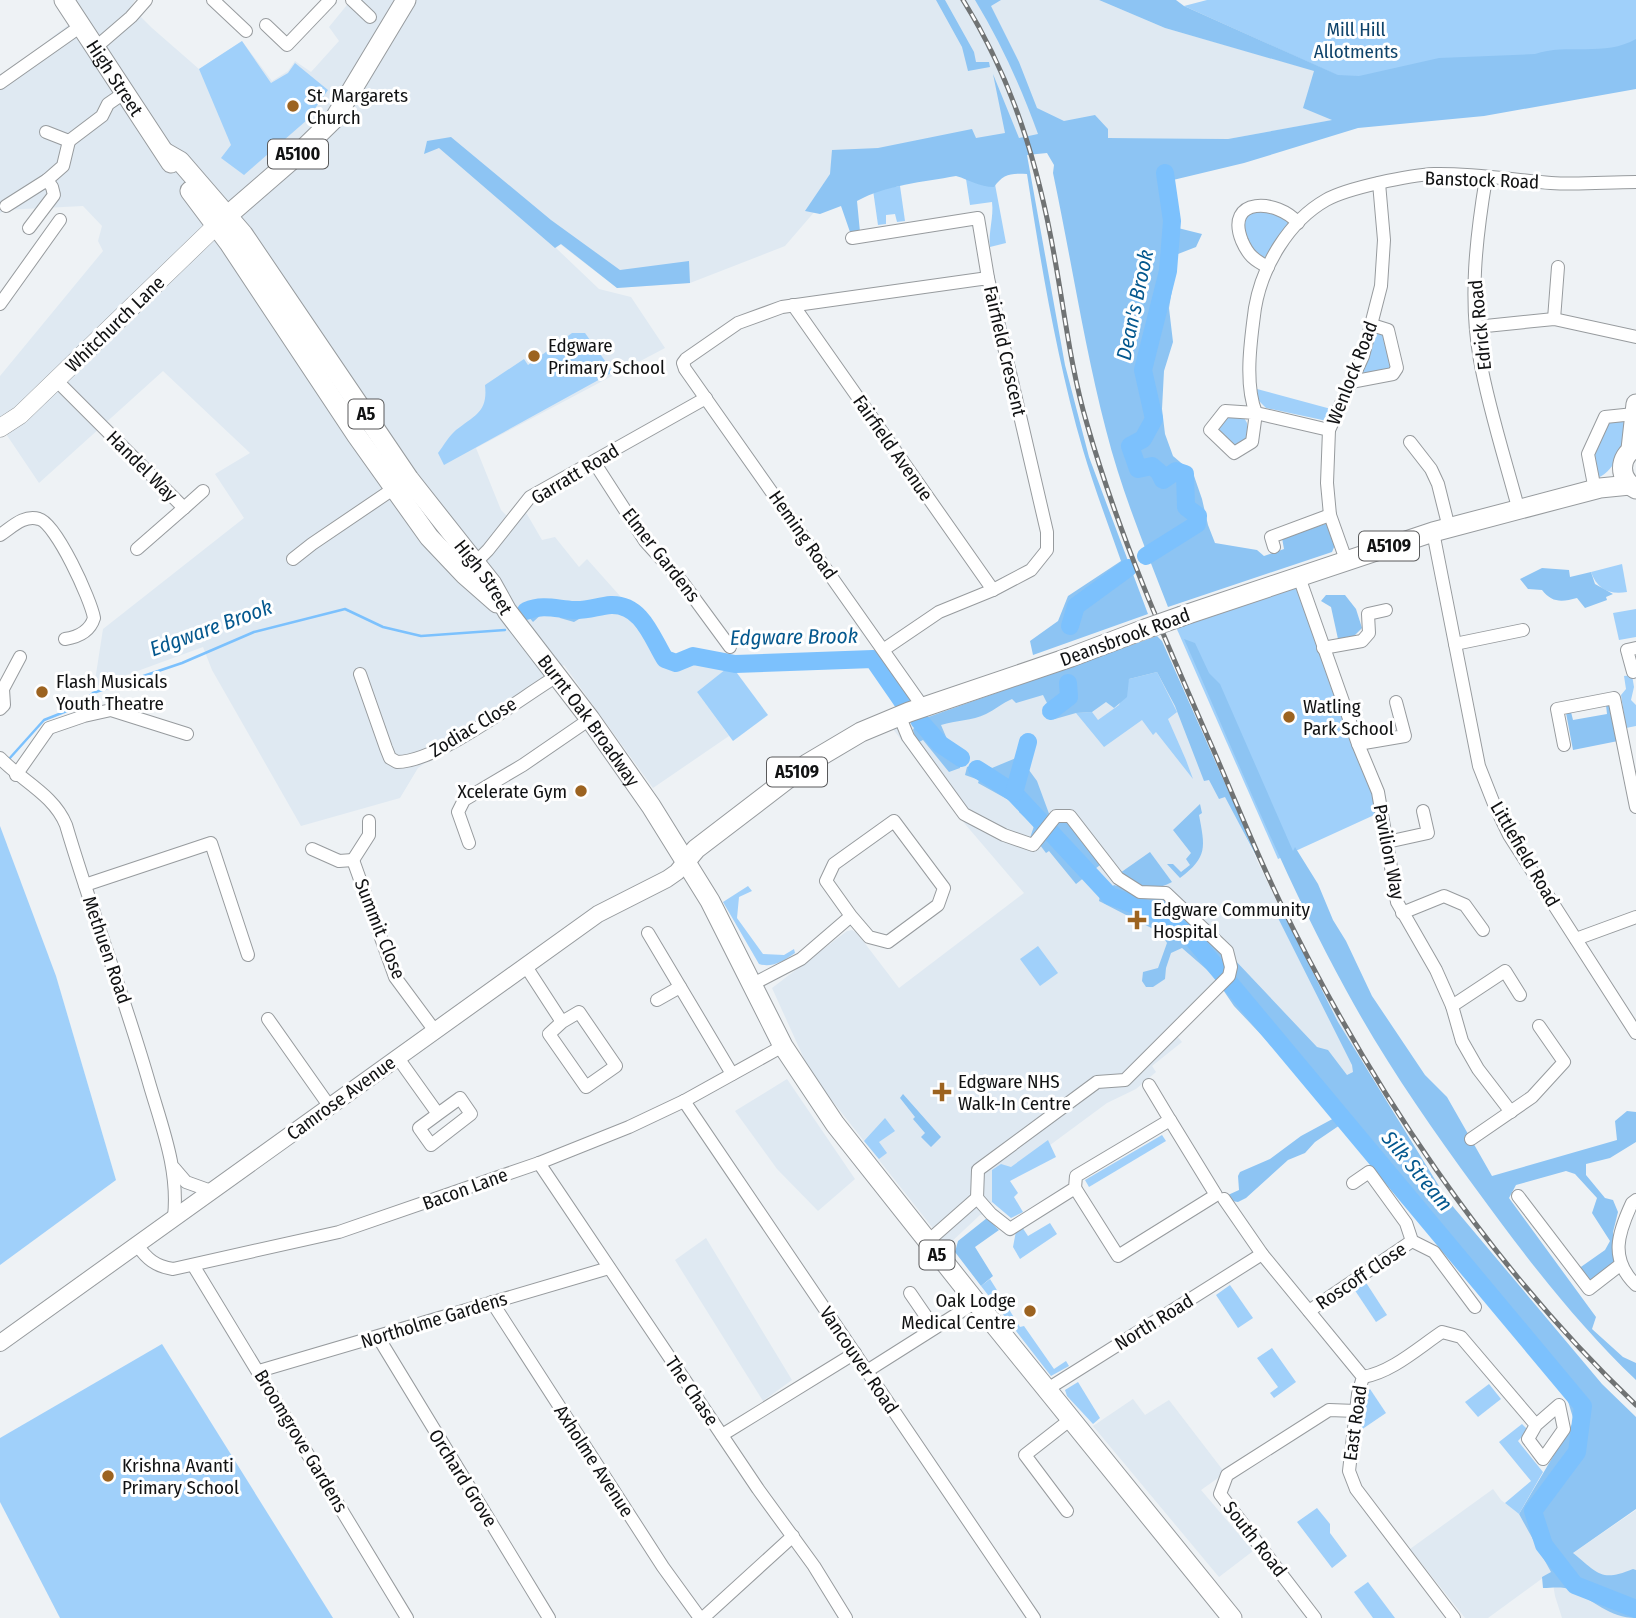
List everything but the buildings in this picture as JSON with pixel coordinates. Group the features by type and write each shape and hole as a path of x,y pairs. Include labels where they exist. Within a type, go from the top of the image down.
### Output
{"main road":[{"name":"High Street","path":"64,0 124,93 166,153 180,161 401,484 470,568 492,584 507,611"},
{"name":"A5100","path":"222,221 335,118 406,0"},
{"name":"Whitchurch Lane","path":"0,428 20,415 222,221"},
{"path":"1629,480 1624,456 1634,448 1635,409"},
{"name":"Deansbrook Road","path":"686,861 695,849 807,764 861,732 900,715 1059,662 1145,629 1346,560 1441,530 1629,480"},
{"name":"Burnt Oak Broadway","path":"507,611 590,719 686,861"},
{"name":"A5","path":"686,861 710,901 783,1046 835,1124 976,1303 1232,1618"}],"street":[{"path":"95,48 146,0"},
{"path":"214,0 246,32"},
{"path":"265,25 287,45 330,0"},
{"path":"352,0 370,17"},
{"path":"0,83 81,26"},
{"path":"6,206 47,180 63,166 69,141 102,116 108,104 124,93"},
{"path":"46,132 69,141"},
{"name":"Banstock Road","path":"1329,430 1256,413 1251,402 1250,344 1257,295 1283,240 1298,223 1327,200 1378,183 1434,174 1555,183 1636,181"},
{"name":"Edrick Road","path":"1486,178 1476,235 1476,327 1480,360 1519,511"},
{"path":"29,228 54,195 47,180"},
{"name":"Wenlock Road","path":"1346,560 1330,515 1327,482 1329,430 1351,382 1372,325 1381,286 1384,240 1378,183"},
{"path":"1268,267 1252,258 1246,251 1237,230 1240,215 1249,208 1272,207 1289,213 1298,223"},
{"path":"852,238 978,218 988,278"},
{"path":"0,304 60,220"},
{"path":"1554,318 1558,267"},
{"name":"Fairfield Crescent","path":"683,363 738,323 782,307 988,278 1047,532 1046,550 1031,570 993,590 939,612 883,650"},
{"name":"Fairfield Avenue","path":"793,305 993,590"},
{"path":"1476,327 1554,318 1636,337"},
{"path":"1351,382 1393,374 1397,368 1388,330 1372,325"},
{"name":"Heming Road","path":"683,363 923,707"},
{"name":"Handel Way","path":"56,380 184,508 137,549"},
{"name":"Garratt Road","path":"470,568 530,497 706,398"},
{"path":"1598,489 1588,454 1605,417 1635,409"},
{"name":"Littlefield Road","path":"1409,442 1431,469 1438,484 1455,644 1479,766 1509,835 1636,1033"},
{"name":"Elmer Gardens","path":"594,462 645,541 683,583 730,647"},
{"path":"293,559 401,484"},
{"path":"184,508 203,491"},
{"path":"1274,547 1271,537 1330,515"},
{"path":"0,535 29,518 43,520 52,527 84,589 94,618 86,631 79,636 65,639"},
{"name":"Pavilion Way","path":"1298,577 1378,792 1397,902 1436,971 1452,1006 1462,1041 1478,1069 1511,1112"},
{"path":"1323,648 1362,641 1369,633 1368,614 1385,610"},
{"path":"1455,644 1524,630"},
{"path":"1633,672 1627,650 1636,648"},
{"path":"0,709 4,705 3,689 20,657"},
{"name":"Zodiac Close","path":"360,674 390,758 397,762 419,759 436,750 493,718 557,676"},
{"path":"1564,746 1557,709 1614,698 1635,799"},
{"path":"1358,744 1405,736 1396,702"},
{"path":"16,775 48,728 84,716 111,710 187,734"},
{"path":"900,715 908,737 964,814 1004,835 1033,845 1056,816 1070,816 1118,878 1140,892 1166,893 1227,951 1231,967 1226,980 1125,1080 1097,1082 978,1170 977,1198 1010,1229 1075,1188"},
{"path":"469,843 458,812 464,800 523,765 590,719"},
{"name":"Methuen Road","path":"0,758 16,775 53,802 61,813 133,1026 174,1168 177,1195 174,1217"},
{"path":"1387,842 1428,833 1423,811"},
{"name":"Summit Close","path":"353,860 369,835 369,821"},
{"path":"894,821 944,888 938,905 888,942 869,937 851,916 826,881 834,863 894,821"},
{"path":"85,885 214,837 248,955"},
{"name":"Summit Close","path":"312,849 339,861 353,860"},
{"name":"Summit Close","path":"353,860 396,977 435,1031"},
{"name":"Camrose Avenue","path":"0,1343 525,965 598,914 667,879 686,861"},
{"path":"1402,913 1444,896 1465,905 1483,930"},
{"path":"753,984 801,959 851,916"},
{"path":"1576,939 1636,917"},
{"path":"648,933 732,1074"},
{"path":"525,965 562,1022"},
{"path":"1452,1006 1505,971 1520,995"},
{"path":"657,1000 680,987"},
{"path":"579,1012 616,1066 586,1087 549,1034 562,1022 579,1012"},
{"path":"268,1019 330,1107"},
{"path":"1471,1139 1532,1097 1564,1062 1539,1026"},
{"name":"Bacon Lane","path":"137,1245 146,1258 159,1267 173,1269 339,1232 539,1163 684,1101 783,1046"},
{"path":"398,1058 438,1114"},
{"path":"1149,1085 1216,1195 1118,1256 1075,1188 1076,1176 1170,1120"},
{"name":"Vancouver Road","path":"684,1101 1034,1618"},
{"name":"The Chase","path":"539,1163 722,1435 814,1566 846,1618"},
{"path":"174,1168 186,1182 211,1191"},
{"path":"1353,1183 1369,1172 1406,1223 1412,1241 1434,1252 1475,1307"},
{"path":"1517,1196 1588,1289 1620,1265"},
{"path":"927,1242 977,1198"},
{"name":"East Road","path":"1224,1199 1262,1254 1363,1377 1349,1471 1356,1489 1454,1618"},
{"path":"1636,1200 1618,1232 1620,1265 1636,1285"},
{"name":"Roscoff Close","path":"1309,1311 1412,1241"},
{"name":"North Road","path":"1046,1390 1262,1254"},
{"name":"Broomgrove Gardens","path":"193,1265 407,1618"},
{"name":"Northolme Gardens","path":"259,1371 609,1268"},
{"path":"910,1293 934,1328"},
{"name":"Axholme Avenue","path":"492,1302 663,1567 701,1618"},
{"path":"867,1371 976,1303"},
{"path":"1363,1377 1373,1375 1400,1360 1442,1332 1461,1337 1536,1425"},
{"name":"Orchard Grove","path":"378,1337 549,1618"},
{"path":"722,1435 855,1353"},
{"name":"South Road","path":"1315,1618 1220,1494 1227,1475 1329,1410 1356,1411"},
{"path":"1067,1511 1025,1455 1071,1419"},
{"path":"701,1618 793,1536"}],"shaded area":[{"path":"71,0 135,0 131,7 199,69 242,41 272,81 288,71 295,61 311,72 339,41 329,27 351,0 1099,0 1165,28 1330,75 1333,120 1228,139 1098,138 853,167 785,246 690,283 617,288 560,244 556,248 599,289 631,297 665,348 476,448 501,510 513,522 524,509 542,540 555,537 579,567 587,559 620,596 664,665 673,667 695,661 731,665 697,692 729,736 653,788 564,665 418,768 400,798 301,826 212,670 203,647 94,687 103,629 244,518 215,474 250,453 163,371 39,483 0,425 0,376 103,251 98,241 102,226 83,206 5,210 0,213 0,77 80,16"},
{"path":"936,0 945,0 974,52 976,62 989,62 990,67 968,71 962,47"},
{"path":"975,0 1001,0 991,6 1019,62 1037,108 1064,121 1095,115 1108,129 1108,138 1228,139 1332,120 1303,108 1314,71 1165,28 1099,0 1176,0 1338,75 1359,76 1439,58 1599,49 1636,39 1636,89 1484,116 1358,128 1244,163 1173,180 1174,227 1202,234 1196,247 1178,254 1169,308 1173,342 1164,371 1162,409 1165,434 1173,456 1193,473 1215,543 1257,550 1264,556 1284,549 1282,538 1328,523 1335,545 1332,552 1168,607 1126,497 1106,430 1084,334 1053,173 1054,165 1047,153 1027,155 1065,365 1089,457 1148,614 1033,655 1030,641 1058,621 1068,596 1121,561 1087,464 1065,382 1027,174 1008,175 994,187 979,185 956,176 880,191 857,201 860,232 850,232 841,206 820,214 805,211 830,174 832,150 878,148 972,129 976,138 1005,133 993,74 1019,138 1038,134 1010,66"},
{"path":"451,137 551,220 620,270 689,261 690,283 617,288 561,244 555,248 439,148 424,154 427,141"},
{"path":"1542,568 1569,570 1570,577 1591,572 1595,584 1613,594 1606,597 1607,600 1585,608 1577,598 1562,601 1554,599 1542,590 1528,589 1520,579"},
{"path":"1326,595 1345,595 1356,609 1362,628 1351,639 1338,639 1331,607 1321,601"},
{"path":"605,601 632,606 671,661 689,652 762,661 803,654 876,655 878,658 827,662 826,659 749,666 695,661 673,667 664,666 628,615 600,612 574,622 560,618 556,611 544,612 533,622 521,608 531,604 586,605"},
{"name":"Edgware Community Hospital","path":"1157,636 1230,804 1299,948 1379,1091 1344,1107 1224,984 1177,1036 1182,1042 1152,1066 1156,1072 1136,1089 1107,1103 992,1188 992,1202 985,1214 980,1215 947,1246 811,1074 772,988 847,931 852,930 899,988 1024,893 965,824 893,729"},
{"path":"1157,636 1162,641 1262,867 1225,797 1219,799 1209,780 1204,781 1175,706 1157,672 1129,679 1127,697 1114,708 1106,702 1092,712 1055,719 1043,695 1016,703 1012,699 981,716 941,725 950,746 964,755 960,768 949,772 923,740 917,743 913,730 917,721"},
{"path":"1184,639 1195,643 1209,673 1220,684 1293,851 1295,847 1318,884 1333,920 1372,996 1425,1075 1447,1097 1492,1176 1617,1140 1615,1121 1627,1111 1636,1112 1636,1142 1610,1158 1586,1164 1586,1175 1605,1198 1613,1200 1618,1212 1613,1232 1616,1262 1589,1284 1578,1269 1605,1250 1610,1241 1592,1213 1597,1198 1575,1174 1566,1171 1516,1185 1509,1198 1596,1317 1592,1329 1623,1357 1636,1363 1636,1380 1572,1312 1513,1239 1441,1141 1376,1042 1302,904"},
{"path":"1611,704 1618,741 1573,750 1566,713 1571,712 1573,720 1607,714 1606,705"},
{"path":"1027,737 1031,740 1031,752 1026,766 1037,781 1051,819 1030,838 1034,826 1019,812 1021,807 978,783 979,780 965,775 967,767 980,764 992,768 1016,758"},
{"path":"1200,804 1202,851 1196,864 1180,878 1167,864 1173,864 1181,872 1190,865 1186,859 1191,853 1173,830"},
{"path":"1056,822 1069,823 1100,865 1076,884 1049,851 1046,853 1040,845"},
{"path":"1150,852 1172,882 1158,887 1145,886 1120,873"},
{"path":"1114,885 1186,904 1199,911 1198,921 1317,1047 1328,1050 1347,1075 1353,1072 1352,1065 1278,918 1285,917 1338,1022 1442,1191 1439,1190 1602,1384 1636,1417 1636,1509 1573,1553 1601,1574 1614,1575 1636,1570 1636,1618 1610,1612 1568,1589 1543,1588 1542,1577 1551,1572 1519,1514 1574,1421 1567,1398 1343,1123 1315,1142 1305,1153 1288,1160 1246,1198 1238,1202 1232,1201 1228,1195 1239,1190 1240,1172 1270,1159 1301,1136 1338,1116 1234,1006 1213,975 1182,948 1171,953 1165,979 1153,987 1146,987 1142,981 1143,972 1158,968 1167,943 1161,933 1099,901 1100,896"},
{"path":"787,1079 855,1179 818,1211 777,1169 735,1111"},
{"path":"903,1094 941,1137 931,1147 921,1137 925,1133 900,1098"},
{"path":"987,1218 999,1230 975,1247 993,1276 981,1286 955,1252 958,1241"},
{"path":"706,1238 792,1380 763,1401 675,1260"},
{"path":"1133,1399 1145,1415 1169,1400 1225,1473 1201,1490 1253,1551 1219,1577 1093,1426"},
{"path":"1493,1489 1501,1500 1519,1514 1549,1566 1636,1510 1636,1618 1562,1618 1551,1572 1488,1618 1465,1618 1410,1549"}],"green space":[{"name":"Mill Hill Allotments","path":"1207,0 1636,0 1636,56 1350,81 1184,6"},
{"path":"242,41 271,83 288,73 295,63 328,90 307,120 244,175 221,158 231,145 199,69"},
{"path":"966,179 994,179 1006,243 990,247 992,202 970,205"},
{"path":"900,186 905,221 897,222 895,214 886,215 886,224 878,225 873,190"},
{"path":"1248,212 1278,212 1291,220 1262,261 1255,257 1240,220"},
{"path":"1376,330 1386,337 1391,371 1359,379"},
{"path":"572,333 585,333 613,372 444,465 438,453 453,432 479,412 484,401 485,385 524,359 528,365"},
{"path":"1257,389 1331,409 1327,421 1266,408 1258,400"},
{"path":"1230,416 1243,416 1247,423 1248,439 1239,446 1231,444 1219,432 1222,422"},
{"path":"1630,417 1627,434 1616,461 1597,478 1593,456 1608,422"},
{"path":"1622,564 1627,592 1604,590 1591,572"},
{"path":"1299,577 1383,811 1278,859 1172,618"},
{"path":"1636,609 1636,637 1619,640 1613,613"},
{"path":"731,665 768,715 733,741 697,692"},
{"path":"1157,672 1177,712 1168,719 1193,779 1156,732 1153,735 1142,720 1104,747 1076,713 1092,712 1098,720 1119,705 1129,679"},
{"path":"1632,675 1634,687 1631,700 1636,705 1636,726 1626,728 1621,695 1626,689 1624,676"},
{"path":"0,826 56,976 116,1180 0,1265"},
{"path":"748,886 752,891 739,897 737,918 763,954 784,955 794,949 795,953 787,959 769,965 759,964 723,902"},
{"path":"1038,946 1058,973 1040,986 1020,959"},
{"path":"885,1118 895,1131 879,1142 887,1153 879,1159 864,1141"},
{"path":"1162,1135 1166,1141 1089,1187 1085,1180"},
{"path":"1048,1140 1056,1157 1010,1181 1018,1193 1014,1197 1023,1212 1011,1218 992,1202 992,1170 1001,1164 1011,1167"},
{"path":"1050,1223 1057,1234 1020,1259 1013,1247 1016,1231 1022,1227 1028,1236"},
{"path":"990,1279 1020,1327 1024,1326 1054,1369 1066,1361 1069,1366 1051,1376 981,1286"},
{"path":"1365,1281 1387,1315 1376,1322 1354,1289"},
{"path":"1230,1285 1253,1318 1238,1328 1216,1295"},
{"name":"Krishna Avanti Primary School","path":"162,1344 333,1618 60,1618 0,1502 0,1438"},
{"path":"1272,1348 1296,1382 1274,1398 1270,1393 1278,1387 1257,1358"},
{"path":"1078,1382 1100,1418 1093,1424 1067,1396 1065,1390"},
{"path":"1489,1384 1501,1399 1478,1417 1465,1402"},
{"path":"1370,1389 1386,1413 1361,1430 1366,1392"},
{"path":"1522,1424 1528,1430 1518,1441 1543,1472 1519,1514 1505,1503 1531,1481 1499,1442"},
{"path":"1317,1508 1330,1524 1330,1533 1347,1556 1332,1568 1297,1522"},
{"path":"1368,1582 1395,1618 1373,1618 1354,1592"}],"waterway":[{"name":"Dean's Brook","path":"1146,556 1197,524 1198,516 1186,507 1185,474 1176,471 1163,480 1152,466 1138,469 1130,446 1143,439 1154,419 1143,370 1168,271 1172,221 1165,173"},
{"name":"Dean's Brook","path":"1070,626 1076,606 1128,568"},
{"name":"Edgware Brook","path":"526,611 544,607 579,610 622,606 631,610 645,624 665,659 676,663 693,656 735,664 873,659 902,701"},
{"name":"Edgware Brook","path":"9,759 44,720 77,707 93,693 182,663 254,632 345,609 383,627 421,636 505,630"},
{"name":"Dean's Brook","path":"1051,711 1069,697 1068,683"},
{"name":"Edgware Brook","path":"919,720 940,744 961,758"},
{"name":"Dean's Brook","path":"1014,793 1028,742"},
{"name":"Silk Stream","path":"977,769 1014,793 1110,896 1177,920 1583,1406 1577,1452 1533,1511 1544,1545 1575,1585 1636,1609"}],"railway":[{"path":"963,0 981,30 1010,93 1032,158 1049,225 1077,383 1087,424 1114,507 1161,629 1280,902 1352,1038 1436,1169 1531,1293 1582,1351 1636,1405"}],"place":[{"name":"St. Margarets Church","path":"293,106"},
{"name":"Edgware Primary School","path":"534,356"},
{"name":"Flash Musicals Youth Theatre","path":"42,692"},
{"name":"Watling Park School","path":"1289,717"},
{"name":"Xcelerate Gym","path":"581,791"},
{"name":"Edgware Community Hospital","path":"1137,920"},
{"name":"Edgware NHS Walk-In Centre","path":"942,1092"},
{"name":"Oak Lodge Medical Centre","path":"1030,1311"},
{"name":"Krishna Avanti Primary School","path":"108,1476"}]}
